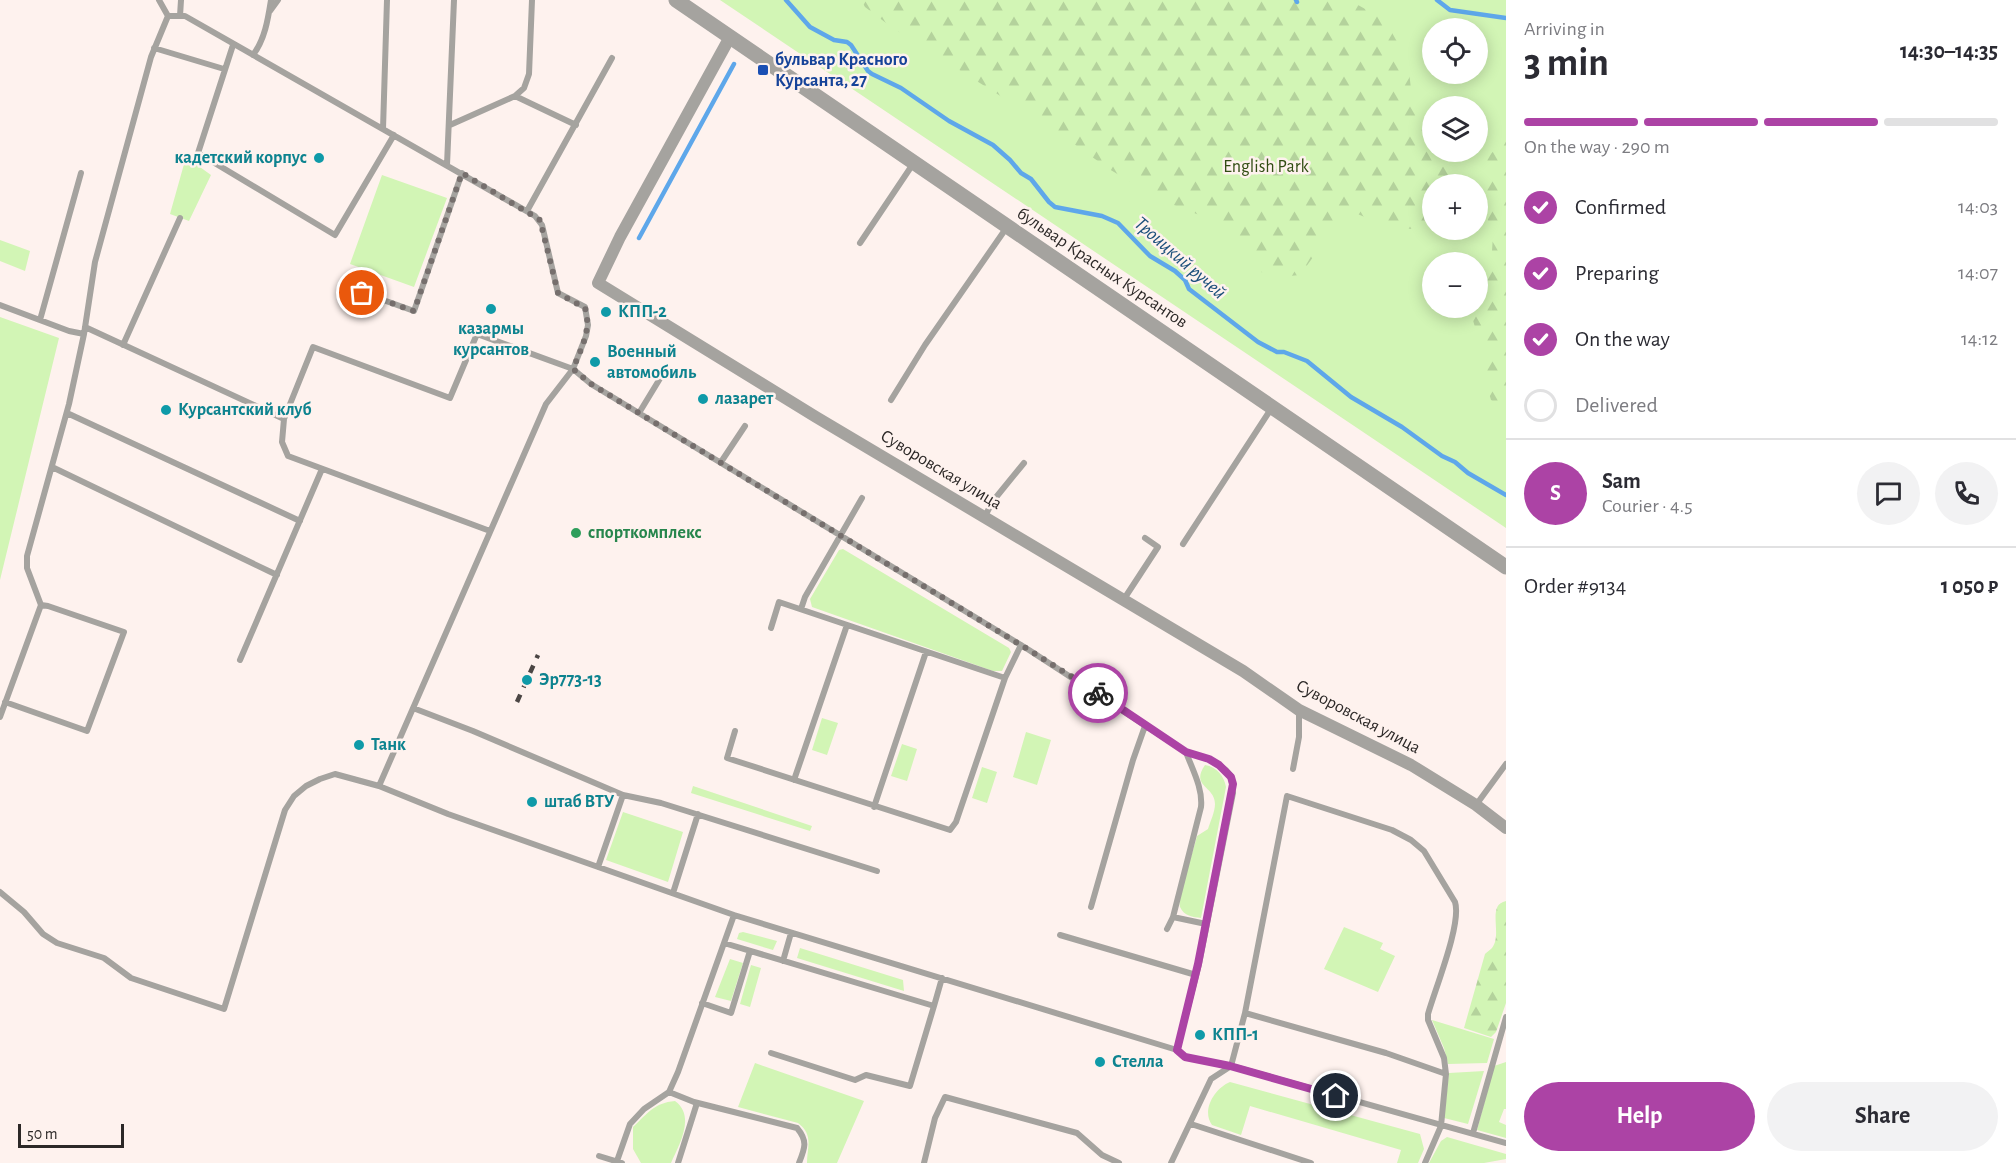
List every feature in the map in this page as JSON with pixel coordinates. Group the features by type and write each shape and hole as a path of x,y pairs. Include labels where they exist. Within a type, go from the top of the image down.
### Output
{"street":[{"name":"бульвар Красных Курсантов","path":"676,0 1506,567"},
{"name":"Суворовская улица","path":"730,37 620,237 598,283 816,417 1243,670 1299,710 1411,765 1476,805 1506,828"}],"lane":[{"path":"159,0 168,16"},
{"path":"180,16 181,0"},
{"path":"253,55 259,47 271,0"},
{"path":"269,11 278,0"},
{"path":"383,129 387,0"},
{"path":"447,165 454,0"},
{"path":"450,125 515,96 524,88 529,74 532,0"},
{"path":"168,16 185,16 462,173 540,220 558,293 582,304 587,312 586,336 573,369 546,404 379,786"},
{"path":"0,717 41,605 27,568 27,556 67,413 85,330 95,262 154,48 168,16"},
{"path":"233,45 198,153 335,235 394,135"},
{"path":"154,48 224,69"},
{"path":"527,211 612,58"},
{"path":"515,96 576,125"},
{"path":"860,243 914,163"},
{"path":"40,320 81,173"},
{"path":"344,286 414,311 462,173"},
{"path":"123,345 180,218"},
{"path":"891,400 925,345 1007,227"},
{"path":"0,306 69,331 85,330 284,418"},
{"path":"490,531 288,456 282,442 284,418 313,347 450,398 477,334 573,369 591,384 1022,645 1186,752 1209,759 1219,765 1231,777 1233,784 1196,975 1177,1050"},
{"path":"639,413 667,367"},
{"path":"1183,544 1272,408"},
{"path":"67,413 300,521"},
{"path":"721,462 745,426"},
{"path":"985,516 993,501 1024,463"},
{"path":"52,467 277,575"},
{"path":"240,660 322,469"},
{"path":"801,609 805,597 862,498"},
{"path":"1124,599 1158,547 1145,538"},
{"path":"771,628 779,602 1005,678"},
{"path":"5,702 87,731 124,632 41,605"},
{"path":"794,780 847,625"},
{"path":"735,731 727,758 950,830 953,828 1005,678 1022,645"},
{"path":"874,807 926,652"},
{"path":"413,708 623,795 698,814 877,871"},
{"path":"1293,769 1299,737 1299,710"},
{"path":"1091,907 1145,726"},
{"path":"1167,930 1173,917 1202,798 1186,752"},
{"path":"1476,805 1506,764"},
{"path":"0,903 3,894 24,912 43,934 57,943 104,958 131,978 224,1009 285,810 294,796 320,779 335,774 379,786 448,814 734,915 1177,1050 1185,1057 1230,1066 1506,1143"},
{"path":"598,867 623,795"},
{"path":"1171,1163 1211,1079 1230,1066 1245,1013 1287,796 1392,830 1411,840 1424,851 1455,902 1457,910 1453,932 1428,1014 1428,1020 1444,1058 1446,1074 1441,1126 1425,1163"},
{"path":"673,893 698,814"},
{"path":"599,1156 620,1162 630,1124 645,1108 669,1092 734,915"},
{"path":"1173,917 1206,924"},
{"path":"783,961 792,933"},
{"path":"1060,935 1196,975"},
{"path":"724,943 934,1006"},
{"path":"702,1003 731,1013 750,951"},
{"path":"771,1053 855,1080 866,1075 910,1086 942,978"},
{"path":"1245,1013 1386,1053 1446,1074"},
{"path":"1473,1133 1506,1017"},
{"path":"669,1092 697,1103 797,1128 804,1136 805,1148 799,1163"},
{"path":"924,1163 935,1118 945,1097 1077,1133 1102,1155 1119,1163"},
{"path":"678,1163 697,1103"},
{"path":"1191,1124 1311,1163"}],"green space":[{"name":"English Park","path":"720,0 1506,0 1506,528"},
{"path":"861,0 1349,0 1385,20 1401,49 1409,72 1412,97 1422,112 1422,162 1448,162 1453,174 1422,174 1422,229 1400,228 1369,219 1349,210 1335,221 1327,238 1300,275 1279,277 1261,272 1247,249 1217,222 1161,200 1109,169 1053,129 894,29 865,7"},
{"path":"1506,140 1506,410 1491,400 1472,318 1488,318 1488,258 1492,251 1493,235 1488,220 1488,174 1482,174 1485,162 1488,162 1488,156"},
{"path":"186,157 211,175 189,221 170,214"},
{"path":"382,175 447,198 414,287 350,264"},
{"path":"0,240 30,251 25,271 0,261"},
{"path":"0,317 59,338 0,580"},
{"path":"843,549 1009,648 1011,652 1002,671 993,671 812,607 810,599 839,550"},
{"path":"822,718 838,723 827,755 812,750"},
{"path":"1026,732 1051,740 1037,785 1013,777"},
{"path":"902,744 917,749 907,781 891,776"},
{"path":"1205,765 1219,773 1226,787 1201,918 1186,914 1180,907 1180,902 1197,836 1208,829 1214,810 1214,798 1200,778"},
{"path":"982,767 997,772 987,803 972,798"},
{"path":"693,786 812,826 810,831 691,793"},
{"path":"623,812 683,832 668,882 606,860"},
{"path":"1506,901 1506,1003 1496,1032 1491,1037 1464,1028 1485,954 1495,942 1497,908"},
{"path":"1344,927 1383,943 1380,949 1395,956 1378,992 1324,969"},
{"path":"743,932 777,941 773,950 737,939 739,933"},
{"path":"800,948 903,980 904,991 797,958"},
{"path":"730,959 743,963 731,1001 715,997"},
{"path":"751,965 761,968 750,1007 740,1004"},
{"path":"1432,1020 1494,1039 1487,1063 1448,1064"},
{"path":"1506,1062 1506,1109 1499,1122 1506,1125 1506,1138 1477,1130 1494,1066"},
{"path":"755,1063 864,1101 837,1163 807,1163 808,1137 798,1123 738,1107"},
{"path":"1484,1071 1468,1124 1444,1118 1449,1073"},
{"path":"1230,1082 1420,1134 1424,1149 1418,1163 1397,1163 1401,1150 1250,1106 1241,1135 1212,1125 1208,1113 1211,1100 1219,1089"},
{"path":"675,1101 681,1107 685,1122 684,1131 671,1163 641,1163 633,1149 633,1127 656,1106"},
{"path":"1447,1137 1506,1154 1506,1159 1484,1163 1429,1163 1441,1141"}],"waterway":[{"name":"Троицкий ручей","path":"786,0 810,27 834,40 851,45 872,74 901,88 949,121 993,145 1021,173 1031,179 1055,207 1102,216 1118,223 1150,256 1175,271 1185,280 1189,289 1258,342 1277,352 1284,352 1307,361 1351,397 1402,427 1442,456 1506,495"},
{"path":"1437,0 1450,10 1506,18"},
{"path":"639,238 734,64"}],"railway":[{"path":"517,702 538,655"}],"way so far":[{"path":"362,293 414,311 462,173 540,220 558,293 582,304 585,308 588,319 586,336 573,369 591,384 1098,693"}],"place":[{"name":"бульвар Красного Курсанта, 27","path":"763,70"},
{"name":"кадетский корпус","path":"319,158"},
{"name":"казармы курсантов","path":"491,309"},
{"name":"КПП-2","path":"606,312"},
{"name":"Военный автомобиль","path":"595,362"},
{"name":"лазарет","path":"703,399"},
{"name":"Курсантский клуб","path":"166,410"},
{"name":"спорткомплекс","path":"576,533"},
{"name":"Эр773-13","path":"527,680"},
{"name":"Танк","path":"359,745"},
{"name":"штаб ВТУ","path":"532,802"},
{"name":"КПП-1","path":"1200,1035"},
{"name":"Стелла","path":"1100,1062"}],"route":[{"path":"1098,693 1186,752 1209,759 1219,765 1227,771 1233,784 1198,964 1177,1050 1185,1057 1201,1062 1230,1066 1336,1096"}]}
